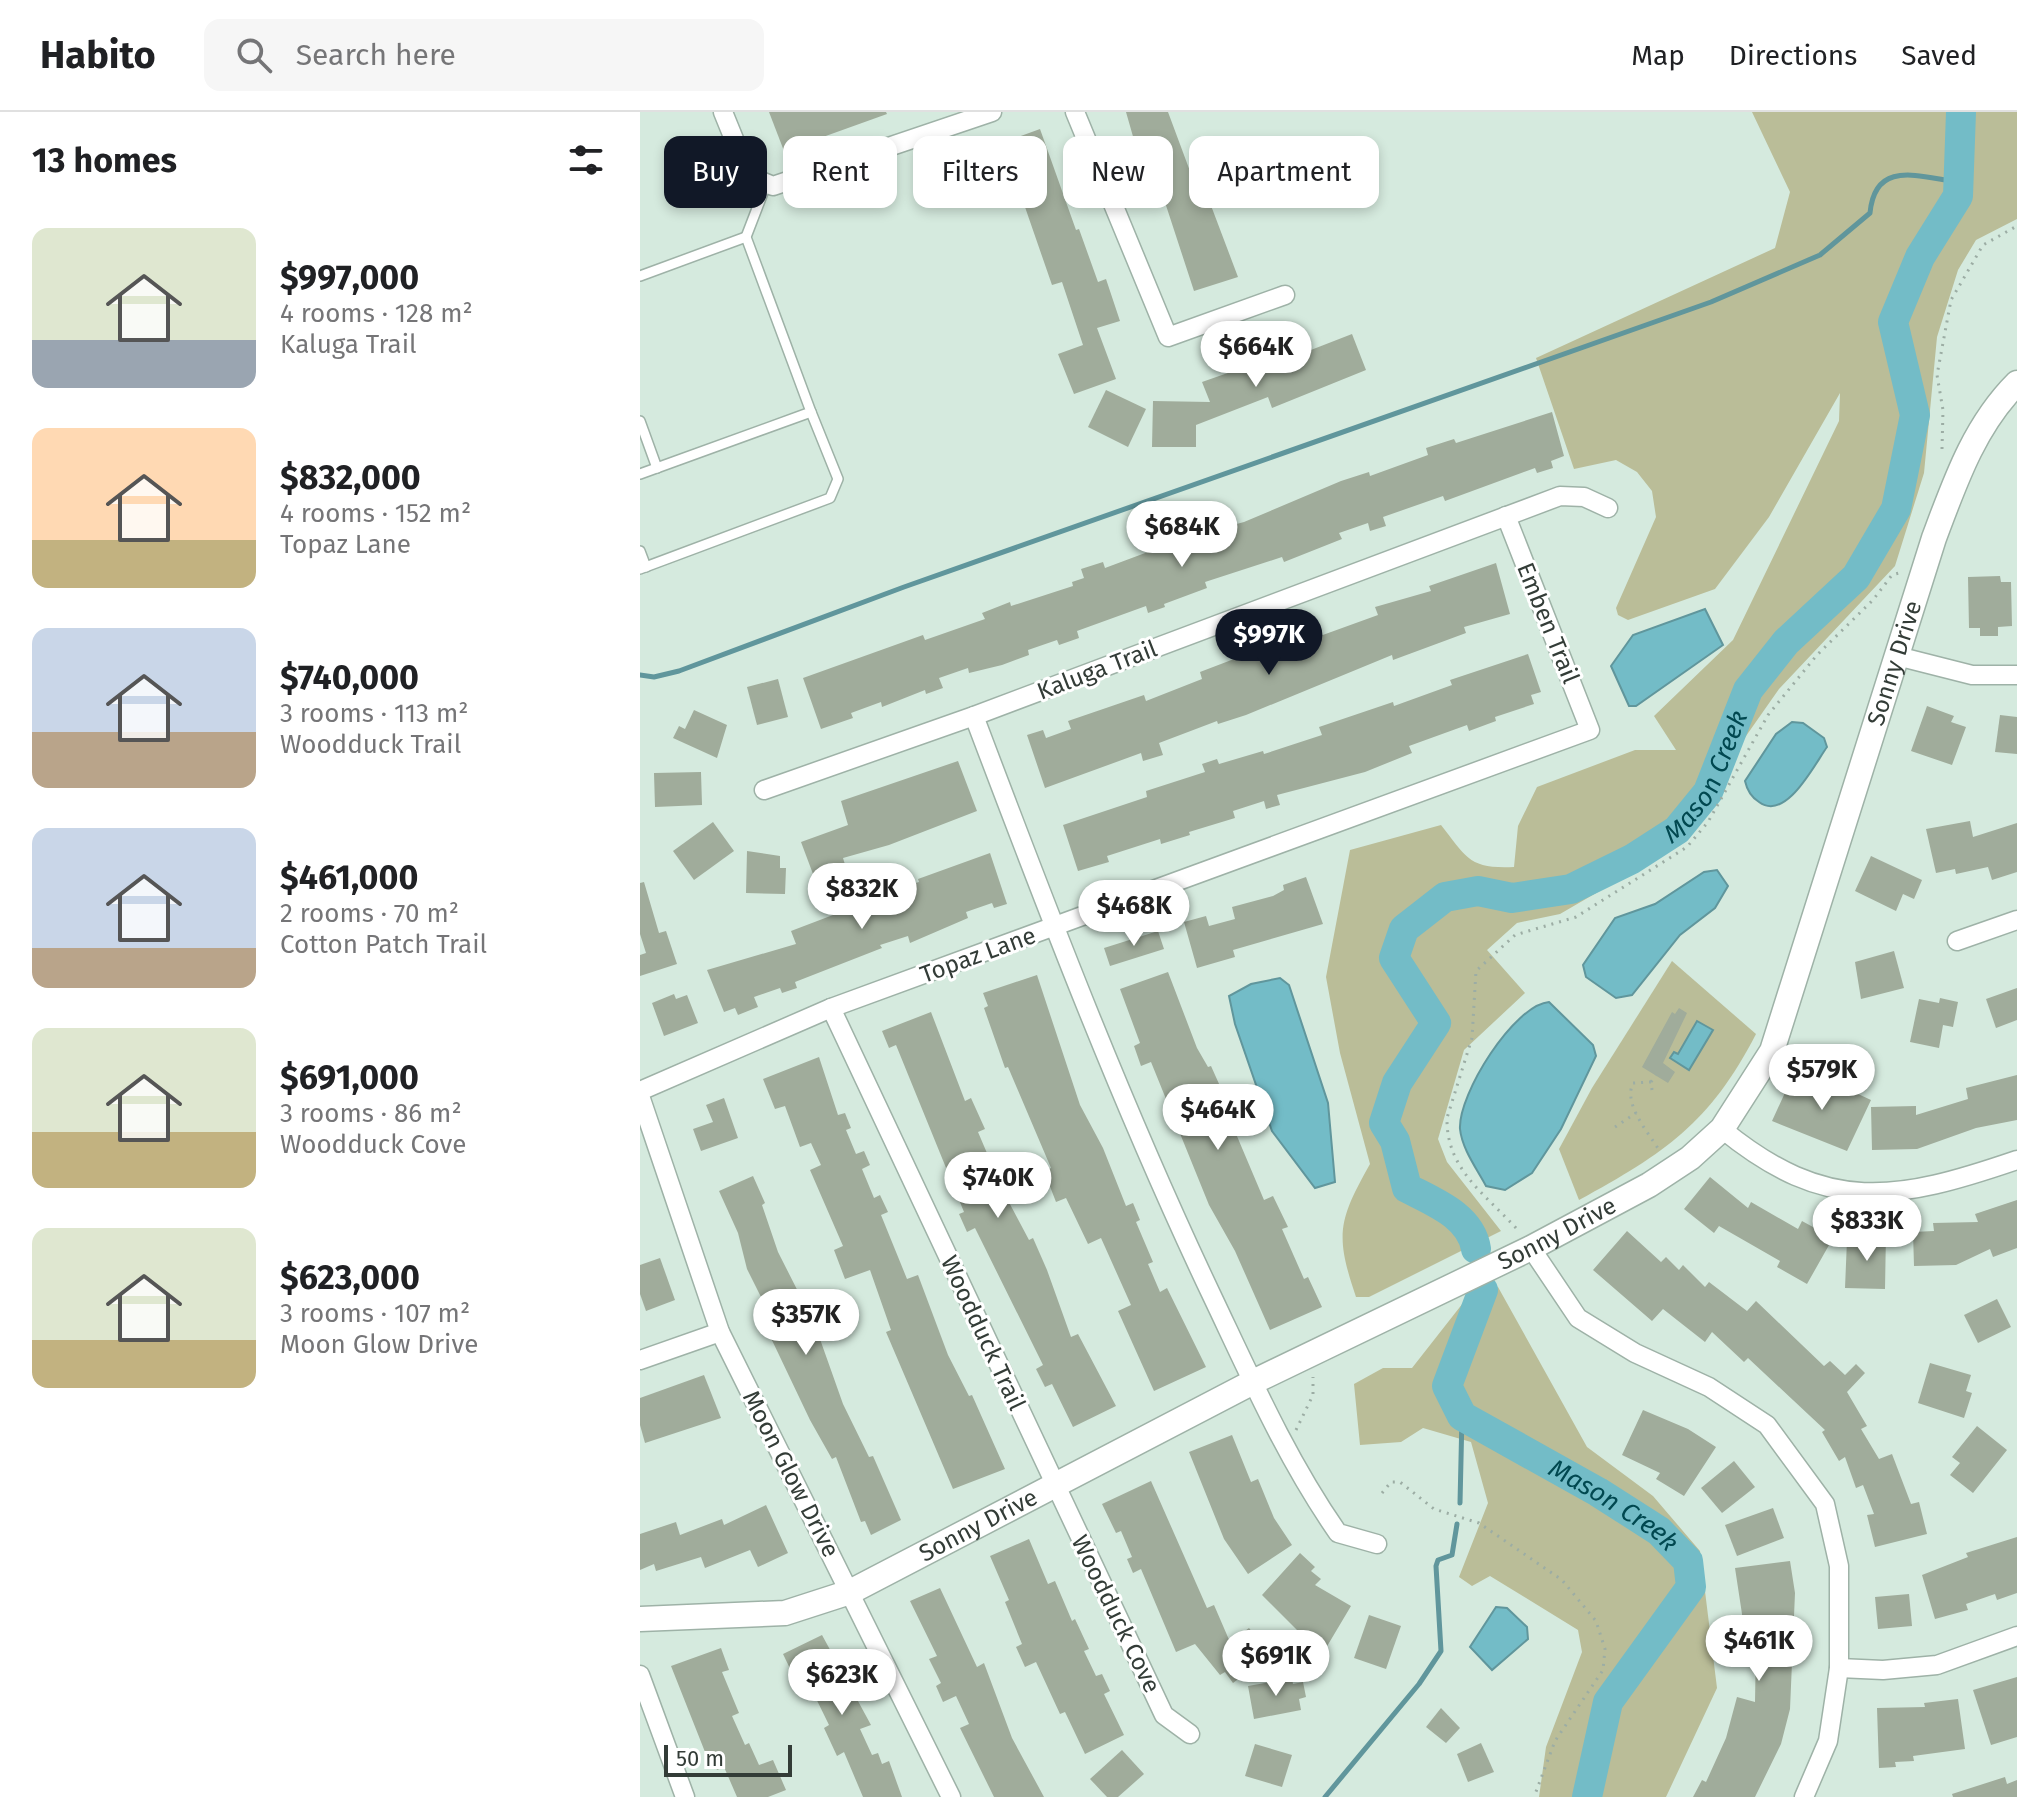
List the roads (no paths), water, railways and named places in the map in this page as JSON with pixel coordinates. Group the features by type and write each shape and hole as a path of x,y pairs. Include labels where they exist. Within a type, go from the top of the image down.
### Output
{"street":[{"path":"723,112 732,136"},
{"path":"767,184 786,184 992,112"},
{"path":"1075,112 1168,337 1285,295"},
{"name":"Sonny Drive","path":"640,1619 785,1613 850,1592 1253,1382 1531,1248 1672,1171 1722,1129 1757,1079 1783,1021 1897,656 1959,470 1983,425 2017,383"},
{"name":"Kaluga Trail","path":"764,790 974,716 1560,496 1584,497 1608,508"},
{"name":"Emben Trail","path":"1506,516 1590,730"},
{"path":"1897,656 1972,675 2017,675"},
{"path":"974,716 1054,927 1161,1188 1253,1382 1295,1467 1338,1533 1377,1544"},
{"name":"Topaz Lane","path":"640,1094 831,1008 1590,730"},
{"path":"1957,941 2017,920"},
{"name":"Woodduck Trail","path":"831,1008 1054,1483"},
{"name":"Moon Glow Drive","path":"640,1094 720,1332 951,1797"},
{"path":"1722,1129 1754,1155 1790,1174 1825,1187 1861,1193 1899,1193 1938,1186 2017,1160"},
{"path":"1531,1248 1578,1318 1635,1353 1709,1387 1767,1425 1825,1504 1839,1566 1839,1668 1828,1741 1804,1797"},
{"path":"640,1360 720,1332"},
{"name":"Woodduck Cove","path":"1054,1483 1164,1715 1190,1734"},
{"path":"1839,1668 1883,1670 1937,1665 2017,1636"},
{"path":"640,1675 685,1797"}],"lane":[{"path":"640,551 643,568 830,498 838,479 746,237 755,208"},
{"path":"640,276 746,237"},
{"path":"640,474 811,412"},
{"path":"640,421 657,468"}],"water":[{"path":"1705,609 1723,645 1636,706 1629,706 1611,666 1633,635"},
{"path":"1792,722 1803,723 1824,738 1827,747 1798,789 1779,804 1769,806 1754,798 1745,781 1776,734"},
{"path":"1717,870 1728,886 1715,908 1680,935 1632,995 1616,998 1586,977 1583,965 1615,918 1655,904 1704,872"},
{"path":"1280,978 1289,985 1328,1103 1335,1182 1315,1188 1272,1131 1235,1024 1229,996 1251,984"},
{"path":"1549,1002 1593,1045 1596,1056 1561,1129 1532,1173 1505,1190 1486,1186 1461,1136 1462,1114 1468,1095 1505,1034 1535,1007"},
{"path":"1697,1021 1713,1030 1689,1070 1670,1058 1674,1052 1678,1054"},
{"path":"1496,1607 1507,1608 1527,1627 1528,1639 1492,1670 1470,1647"}],"waterway":[{"name":"Mason Creek","path":"1476,1249 1467,1228 1450,1211 1407,1188 1395,1141 1384,1123 1397,1083 1436,1023 1394,958 1404,929 1445,897 1478,891 1512,898 1571,889 1632,859 1677,830 1708,792 1748,690 1786,642 1856,577 1896,509 1915,415 1893,322 1920,257 1958,196 1961,112"},
{"path":"640,675 654,677 679,671 904,587 1711,302 1820,255 1870,213 1880,185 1890,178 1914,175 1958,182"},
{"name":"Mason Creek","path":"1483,1290 1447,1386 1462,1416 1598,1492 1659,1531 1688,1561 1691,1587 1608,1702 1587,1797"},
{"path":"1460,1503 1462,1416"},
{"path":"1325,1797 1419,1684 1441,1651 1436,1566 1438,1560 1452,1555 1457,1524"}]}
